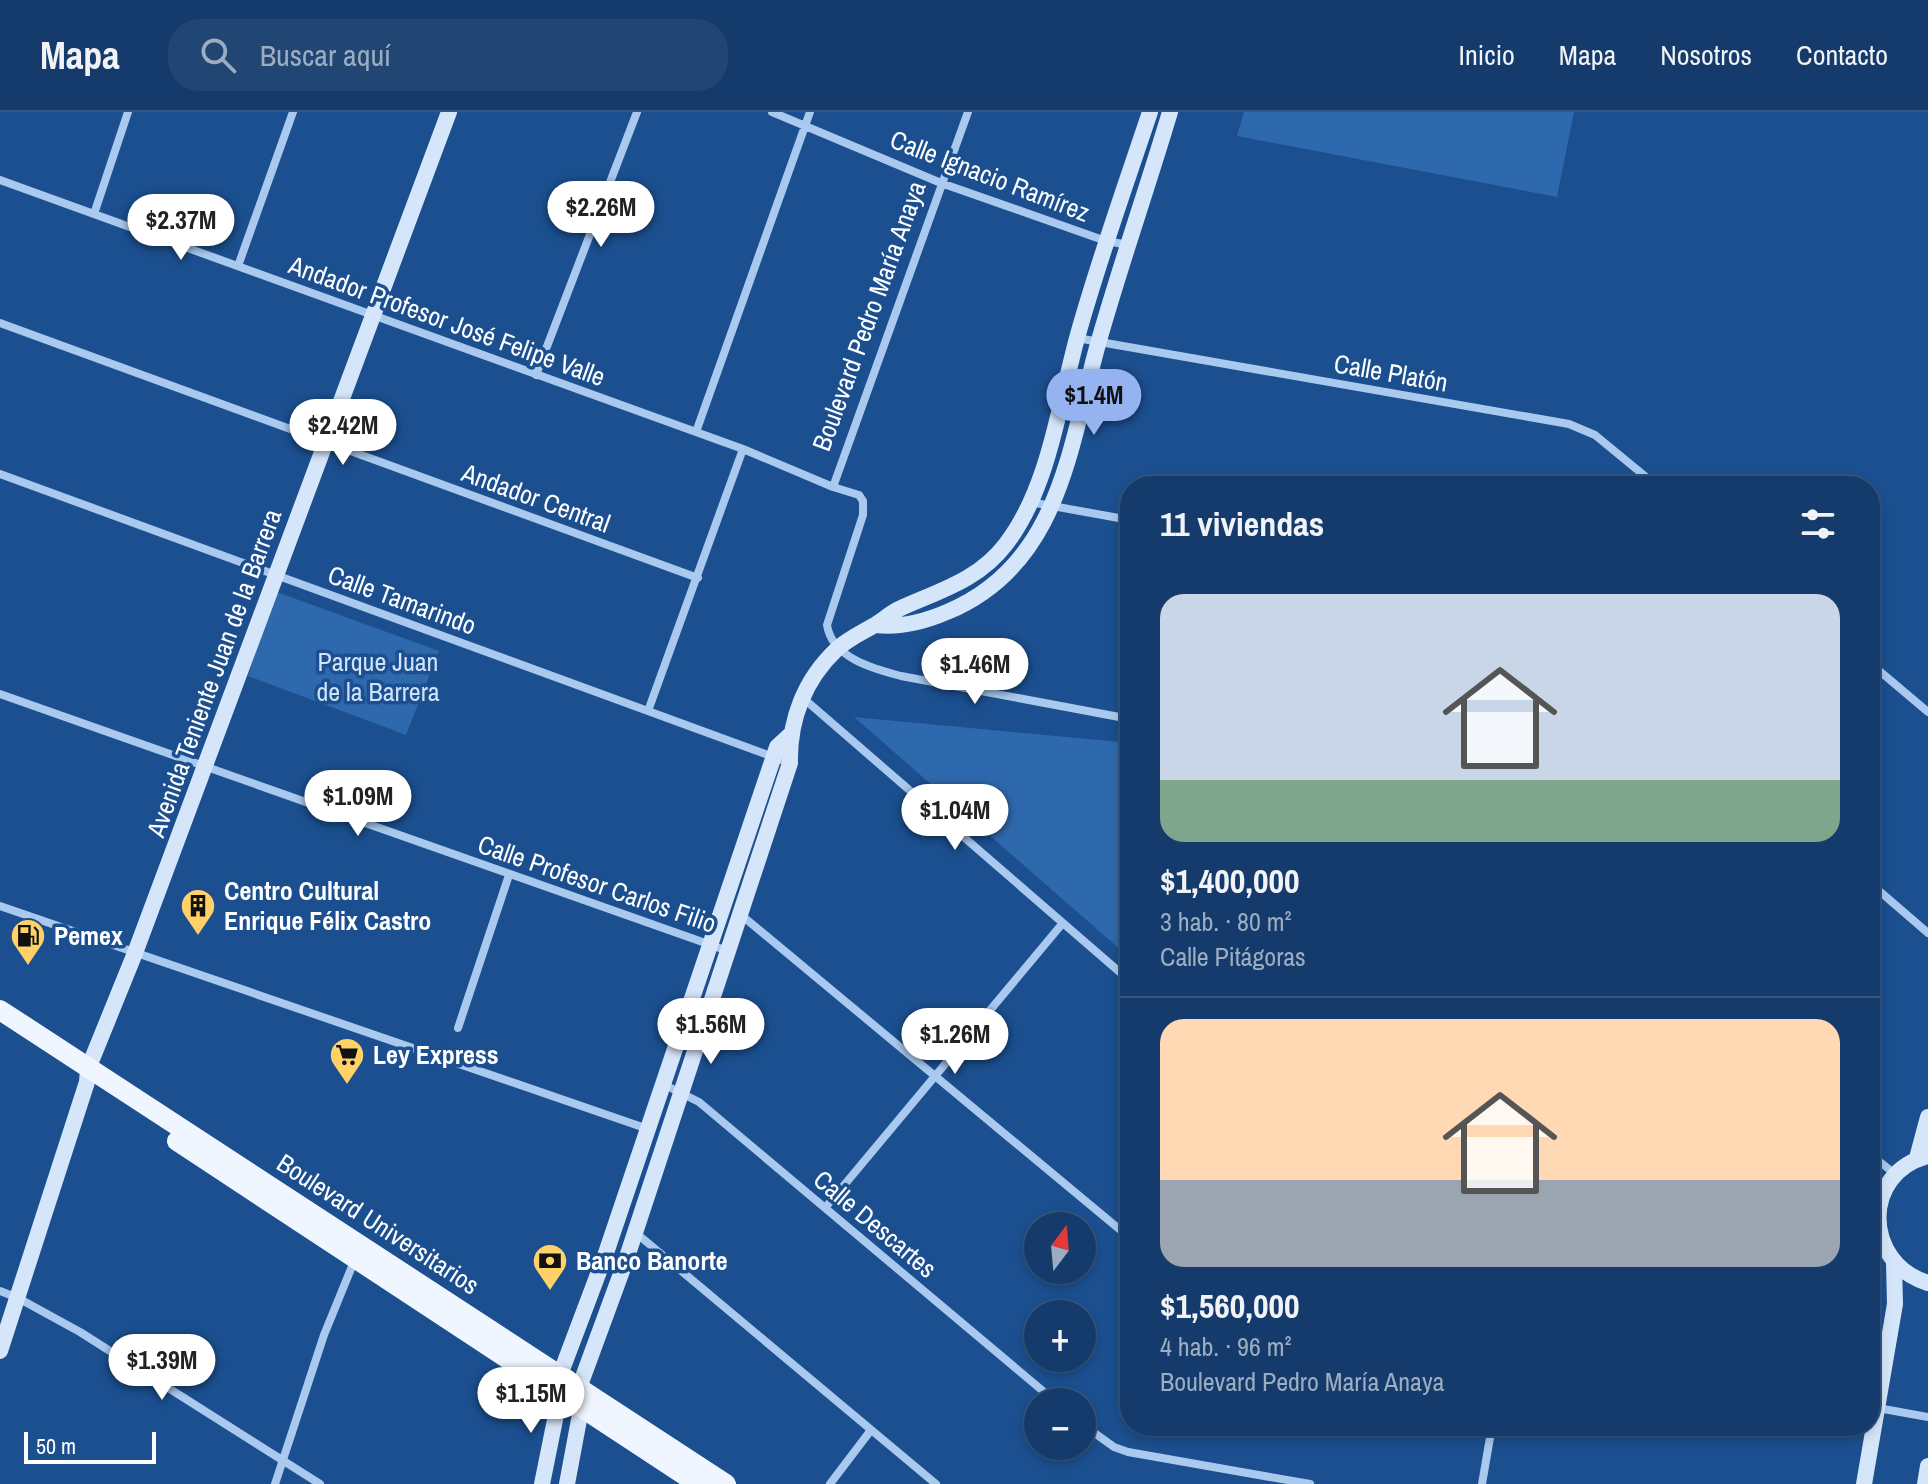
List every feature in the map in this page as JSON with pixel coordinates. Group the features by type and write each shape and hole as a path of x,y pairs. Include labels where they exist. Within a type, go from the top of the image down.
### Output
{"main road":[{"name":"Boulevard Universitarios","path":"0,1010 88,1076 355,1258 726,1484"},
{"name":"Boulevard Universitarios","path":"0,1024 88,1076 566,1386 581,1409 698,1484"}],"street":[{"path":"94,214 128,112"},
{"path":"238,266 293,112"},
{"name":"Avenida Teniente Juan de la Barrera","path":"0,1351 88,1076 449,112"},
{"path":"536,375 637,112"},
{"name":"Calle Ignacio Ramírez","path":"772,112 941,183 1106,241 1129,245"},
{"path":"696,432 810,112"},
{"name":"Boulevard Pedro María Anaya","path":"838,648 828,635 827,625 864,508 859,495 833,487 968,112"},
{"path":"566,1386 635,1232 790,763 790,735 802,698 814,675 838,648 899,609 954,588 976,573 1007,544 1030,502 1058,418 1077,338 1106,241 1150,112"},
{"path":"876,625 891,627 934,618 985,593 1008,575 1023,556 1051,506 1068,461 1098,343 1170,112"},
{"name":"Andador Profesor José Felipe Valle","path":"0,180 743,449 833,487"},
{"name":"Andador Central","path":"0,323 698,578"},
{"name":"Calle Platón","path":"1077,338 1569,424 1595,435 1645,476"},
{"path":"648,711 743,449"},
{"name":"Calle Tamarindo","path":"0,474 790,763"},
{"path":"1030,502 1120,518"},
{"path":"838,648 876,669 901,676 1120,717"},
{"path":"1880,671 1928,712"},
{"name":"Calle Profesor Carlos Filio","path":"0,694 728,951"},
{"path":"802,698 1120,973"},
{"path":"542,1484 566,1386 648,1129 777,747 790,735"},
{"path":"458,1028 509,875"},
{"path":"1880,892 1928,933"},
{"path":"0,906 648,1129"},
{"path":"740,914 1120,1230"},
{"path":"825,1208 1062,924"},
{"name":"Calle Descartes","path":"663,1084 699,1102 1039,1388"},
{"path":"1880,1199 1895,1174 1922,1157 1928,1117"},
{"path":"1880,1162 1895,1174"},
{"path":"635,1232 936,1484"},
{"path":"1880,1235 1894,1263 1895,1304 1880,1378"},
{"path":"275,1484 324,1335 355,1258"},
{"path":"1894,1263 1915,1279 1928,1283"},
{"path":"0,1291 80,1332 320,1484"},
{"path":"567,1484 581,1409"},
{"path":"1880,1409 1928,1417"},
{"path":"830,1484 871,1430"},
{"path":"1096,1434 1114,1447 1128,1452 1310,1484"},
{"path":"1482,1484 1490,1436"},
{"path":"1864,1484 1870,1436"},
{"path":"1925,1484 1928,1466"}],"green space":[{"path":"1244,112 1574,112 1557,197 1237,136"},
{"name":"Parque Juan de la Barrera","path":"274,591 439,651 406,735 248,676"},
{"path":"854,717 1120,742 1120,949"}],"place":[{"name":"Centro Cultural Enrique Félix Castro","path":"198,937"},
{"name":"Pemex","path":"28,967"},
{"name":"Ley Express","path":"347,1086"},
{"name":"Banco Banorte","path":"550,1292"}]}
